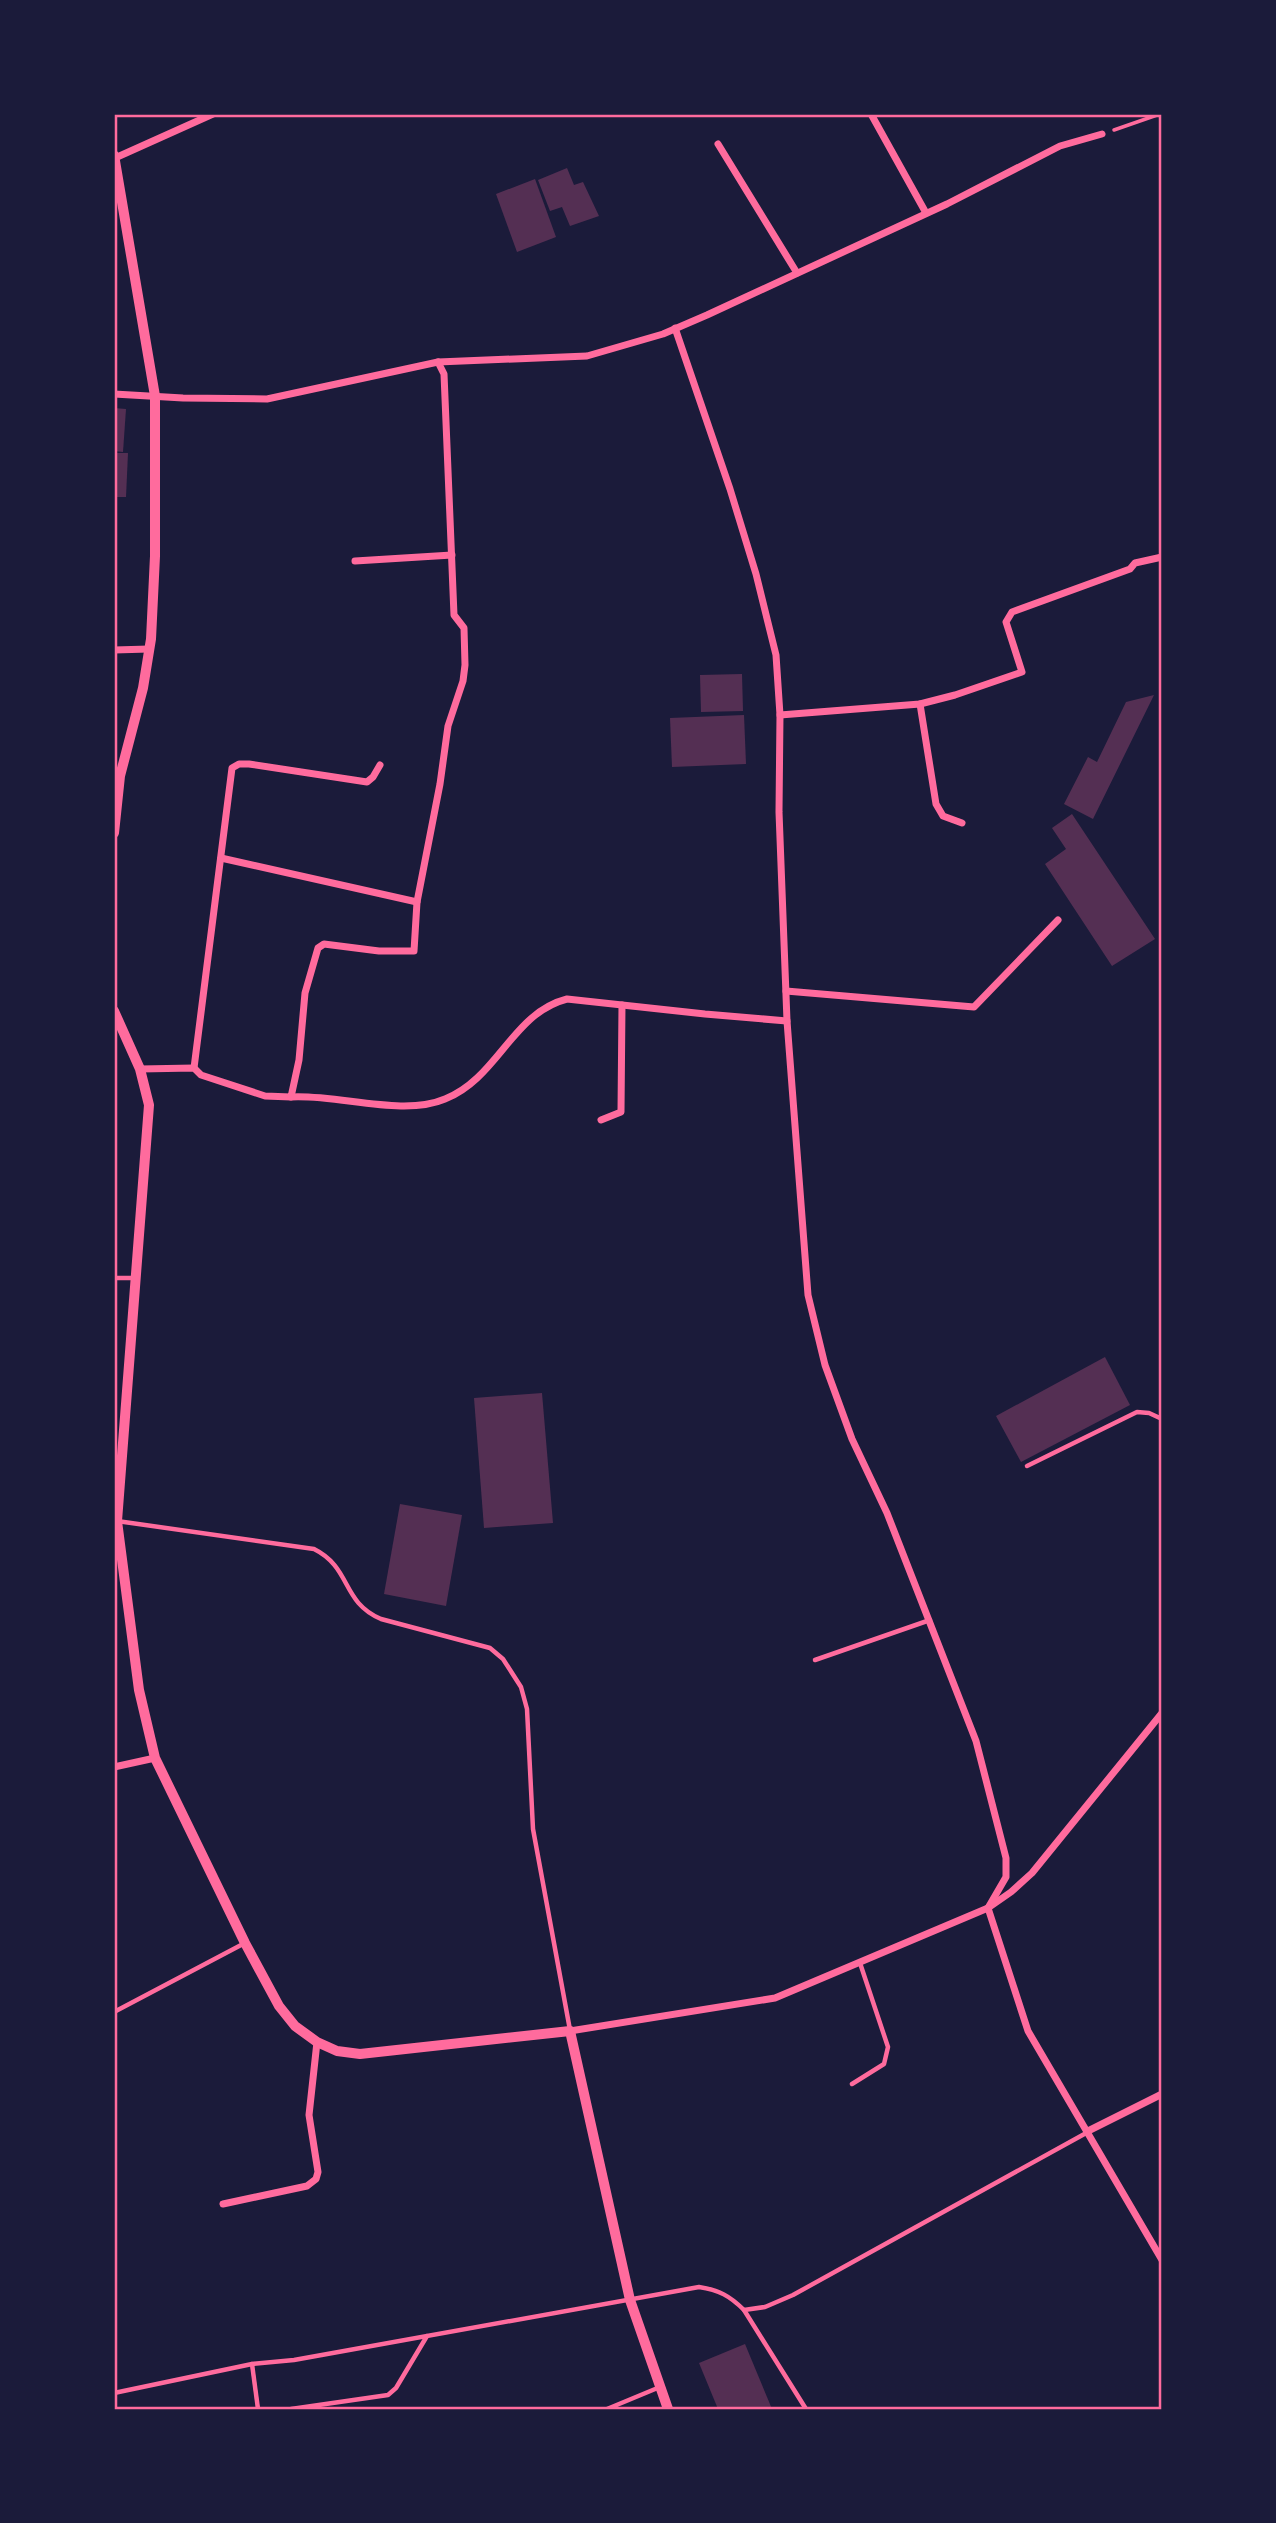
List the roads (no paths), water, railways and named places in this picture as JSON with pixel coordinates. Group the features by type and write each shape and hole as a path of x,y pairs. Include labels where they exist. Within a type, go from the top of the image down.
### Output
{"street":[{"path":"114,833 120,776 143,688 149,649 155,556 155,396 114,157 213,114"},
{"path":"871,114 926,213"},
{"path":"114,394 183,398 267,398 438,362 587,356 663,334 926,213 1060,146 1102,134"},
{"path":"718,144 797,273"},
{"path":"675,328 730,489 756,574 776,655 780,715 779,812 787,1021 808,1295 825,1365 852,1439 887,1513 976,1741 1006,1858 1006,1877 988,1908 1028,2031 1162,2260"},
{"path":"291,1097 299,1060 305,993 318,948 324,944 379,951 414,951 417,902 440,784 448,726 463,681 465,665 464,628 454,615 444,374 438,362"},
{"path":"355,561 452,555"},
{"path":"780,715 920,704 1022,672 1006,622 1012,611 1129,569 1135,562 1162,557"},
{"path":"114,650 149,649"},
{"path":"920,704 936,804 943,816 962,823"},
{"path":"194,1068 232,768 239,764 367,782 380,765"},
{"path":"221,858 417,902"},
{"path":"786,991 974,1007 1058,920"},
{"path":"140,1069 194,1068 201,1075 265,1096 328,1097 410,1106 445,1100 479,1079 518,1031 551,1004 567,999 787,1021"},
{"path":"601,1120 621,1112 622,1005"},
{"path":"114,1012 140,1069 149,1105 115,1520 139,1690 155,1758 245,1943 279,2006 295,2026 317,2042 337,2051 359,2054 570,2031 775,1998 988,1908 1011,1892 1032,1873 1162,1713"},
{"path":"114,1767 155,1758"},
{"path":"570,2031 629,2301 668,2409"},
{"path":"223,2204 307,2186 316,2179 318,2172 309,2115 317,2042"},
{"path":"1088,2131 1162,2094"}],"lane":[{"path":"114,1278 136,1278"},
{"path":"1027,1466 1137,1412 1149,1413 1162,1419"},
{"path":"115,1520 314,1549 328,1556 337,1566 351,1594 367,1613 381,1619 474,1642 490,1648 503,1659 521,1686 527,1709 533,1829 570,2031"},
{"path":"815,1660 930,1620"},
{"path":"114,2012 245,1943"},
{"path":"852,2084 884,2064 888,2047 860,1963"},
{"path":"744,2310 779,2303 1088,2131"},
{"path":"114,2393 252,2364 294,2360 699,2287 717,2289 732,2298 744,2310 806,2409"},
{"path":"291,2409 388,2395 396,2388 428,2336"},
{"path":"252,2364 258,2409"},
{"path":"607,2409 661,2387"}]}
